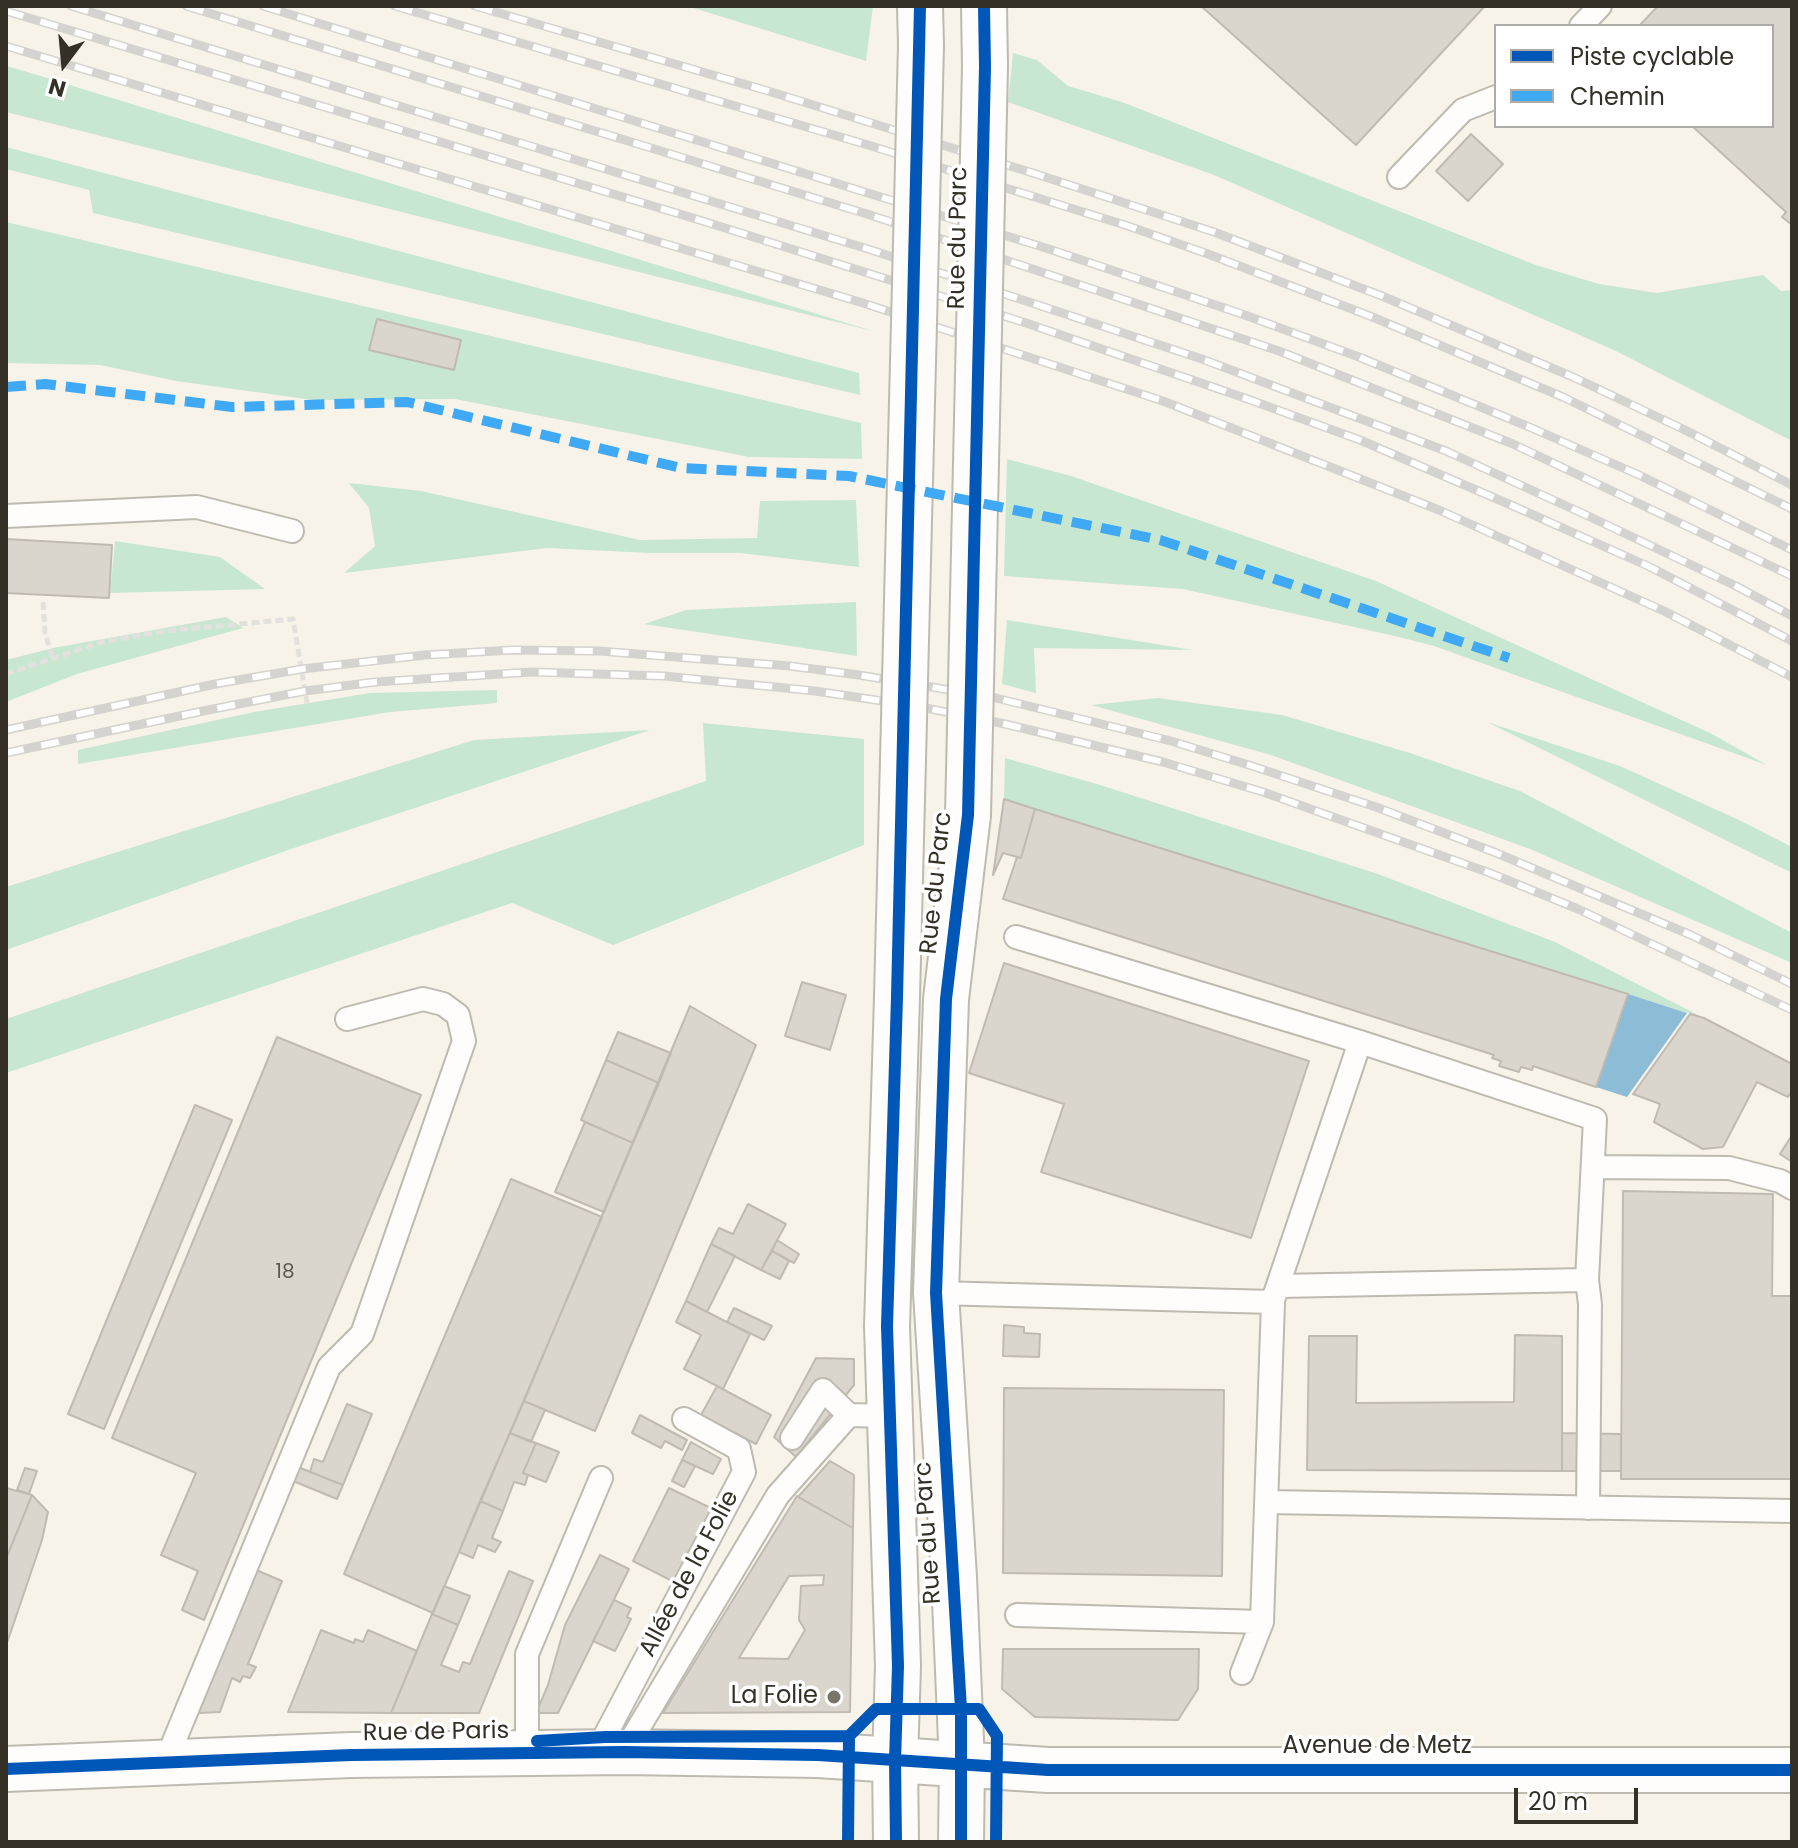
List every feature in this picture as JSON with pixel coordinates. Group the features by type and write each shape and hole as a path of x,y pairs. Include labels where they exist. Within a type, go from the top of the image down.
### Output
{"main road":[{"name":"Rue du Parc","path":"896,1842 898,1666 870,1416 887,1326 920,6"},
{"name":"Rue du Parc","path":"961,1842 958,1651 936,1293 946,999 968,815 985,83 984,6"},
{"name":"Rue de Paris","path":"6,1769 351,1755 610,1753 818,1755 962,1764"},
{"name":"Avenue de Metz","path":"962,1764 1048,1770 1792,1770"}],"lane":[{"path":"1583,24 1600,6"},
{"path":"1399,177 1463,110 1494,98"},
{"path":"6,516 197,507 292,531"},
{"path":"1016,937 1360,1042 1595,1119 1587,1280 1590,1318 1588,1508"},
{"path":"165,1763 329,1367 362,1334 464,1041 458,1015 443,1004 423,999 347,1019"},
{"path":"1242,1673 1262,1622 1275,1294 1360,1042"},
{"path":"1593,1167 1729,1168 1780,1181 1792,1188"},
{"path":"936,1293 1275,1294 1587,1280"},
{"path":"610,1753 778,1495 870,1416 823,1390 792,1438"},
{"name":"Allée de la Folie","path":"610,1753 744,1472 739,1449 684,1419"},
{"path":"527,1754 527,1654 601,1478"},
{"path":"1267,1502 1792,1511"},
{"path":"1017,1615 1262,1622"}],"path":[{"path":"43,602 45,633 53,659"},
{"path":"6,674 102,642 165,631 293,619 307,703"}],"green space":[{"path":"687,6 873,6 866,61"},
{"path":"1013,53 1037,60 1068,86 1122,102 1536,265 1599,284 1657,293 1763,275 1781,291 1792,290 1792,441 1616,351 1214,175 1008,102"},
{"path":"6,66 24,71 876,332 6,112"},
{"path":"6,147 859,373 860,395 93,213 89,190 6,169"},
{"path":"6,222 861,423 862,459 749,457 455,399 313,400 176,381 100,365 6,363"},
{"path":"1007,459 1071,476 1376,581 1710,733 1767,765 1434,646 1399,637 1183,589 1004,576"},
{"path":"349,483 421,491 640,540 757,538 760,501 856,500 859,567 740,553 547,548 344,573 375,546 369,508"},
{"path":"115,541 220,557 265,589 110,593"},
{"path":"856,602 857,656 644,624 686,610"},
{"path":"226,617 243,628 77,674 6,702 6,660 53,648"},
{"path":"1007,620 1193,650 1034,648 1036,693 1002,684"},
{"path":"497,690 497,703 390,712 78,764 78,750 254,712 370,693"},
{"path":"1158,698 1282,715 1410,753 1520,791 1792,933 1792,963 1530,849 1271,755 1091,705"},
{"path":"1487,722 1620,766 1739,820 1792,847 1792,873"},
{"path":"703,723 864,739 864,845 613,945 512,903 6,1073 6,1019 706,781"},
{"path":"650,730 294,848 6,950 6,887 474,740"},
{"path":"1005,758 1097,784 1378,874 1555,942 1704,1018 1004,799"}],"water":[{"path":"1628,994 1687,1013 1627,1097 1596,1087"}],"building":[{"path":"1201,6 1485,6 1356,145"},
{"path":"1658,6 1792,6 1792,225 1782,217 1786,212 1694,128 1774,128 1774,24 1641,24"},
{"path":"1471,134 1503,164 1468,201 1436,171"},
{"path":"377,319 461,340 454,370 369,350"},
{"path":"6,539 112,545 109,598 6,593"},
{"path":"1004,799 1035,809 1021,858 1003,853 993,875"},
{"path":"1035,809 1628,994 1596,1087 1533,1066 1532,1070 1521,1067 1519,1072 1499,1066 1501,1061 1492,1058 1494,1055 1003,899 1017,857 1021,858"},
{"path":"1004,963 1309,1061 1251,1238 1041,1172 1064,1104 969,1073"},
{"path":"802,982 846,995 830,1050 785,1036"},
{"path":"690,1006 756,1045 595,1431 524,1401"},
{"path":"1690,1014 1704,1018 1792,1064 1792,1091 1788,1097 1757,1082 1723,1147 1703,1149 1654,1122 1660,1104 1633,1094"},
{"path":"618,1032 671,1053 659,1083 606,1060"},
{"path":"277,1037 421,1095 204,1620 182,1610 198,1571 161,1555 196,1473 112,1438"},
{"path":"606,1060 659,1083 633,1143 581,1120"},
{"path":"195,1105 232,1120 104,1429 68,1414"},
{"path":"585,1122 633,1143 604,1212 555,1192"},
{"path":"1792,1135 1792,1162 1780,1154"},
{"path":"511,1179 602,1217 433,1613 344,1574"},
{"path":"1623,1191 1773,1194 1772,1296 1792,1296 1792,1479 1621,1479"},
{"path":"748,1204 786,1224 761,1270 711,1244 719,1228 733,1234"},
{"path":"777,1240 799,1254 794,1263 772,1251"},
{"path":"711,1244 735,1256 707,1312 686,1301"},
{"path":"772,1251 789,1261 780,1279 761,1270"},
{"path":"686,1301 750,1334 723,1389 684,1369 701,1335 676,1322"},
{"path":"734,1308 772,1326 764,1340 727,1322"},
{"path":"1004,1325 1024,1327 1024,1333 1040,1334 1039,1357 1003,1356"},
{"path":"1515,1335 1562,1336 1562,1471 1307,1470 1309,1336 1357,1336 1356,1403 1514,1402"},
{"path":"816,1358 854,1359 854,1385 796,1457 774,1437"},
{"path":"717,1386 771,1415 756,1444 701,1415"},
{"path":"1004,1388 1224,1390 1222,1576 1003,1573"},
{"path":"524,1401 545,1410 531,1442 510,1433"},
{"path":"347,1404 372,1414 343,1485 310,1472 314,1459 323,1462"},
{"path":"640,1415 687,1440 682,1450 665,1441 661,1448 632,1433"},
{"path":"510,1433 536,1443 523,1473 528,1475 525,1485 514,1482 503,1511 480,1501"},
{"path":"1562,1433 1621,1434 1621,1471 1562,1471"},
{"path":"691,1442 721,1459 713,1474 682,1460"},
{"path":"536,1443 559,1452 546,1482 523,1473"},
{"path":"682,1460 695,1466 684,1487 672,1481"},
{"path":"830,1461 854,1475 853,1528 798,1497"},
{"path":"298,1467 343,1485 337,1499 293,1481"},
{"path":"25,1468 37,1471 29,1494 17,1490"},
{"path":"6,1488 32,1495 6,1559"},
{"path":"669,1488 719,1512 680,1585 633,1561"},
{"path":"32,1495 48,1512 42,1540 6,1646 6,1559"},
{"path":"797,1496 853,1528 850,1712 663,1713","holes":["824,1575 823,1585 801,1586 799,1620 805,1630 788,1659 739,1658 789,1576"]},
{"path":"480,1501 503,1511 492,1538 501,1542 495,1552 478,1545 473,1558 459,1552"},
{"path":"600,1555 629,1569 558,1713 536,1713 548,1685 565,1625"},
{"path":"256,1570 282,1581 248,1664 256,1667 250,1678 243,1676 240,1682 232,1678 220,1712 198,1713"},
{"path":"509,1571 533,1581 479,1713 391,1713 432,1614 458,1625 441,1665 459,1672 463,1662 470,1664"},
{"path":"444,1586 470,1596 458,1625 432,1614"},
{"path":"614,1600 631,1608 627,1617 631,1619 615,1651 593,1641"},
{"path":"321,1630 354,1643 355,1639 363,1642 368,1630 417,1651 391,1713 288,1712"},
{"path":"1003,1649 1199,1649 1198,1689 1178,1720 1035,1717 1002,1689"}],"railway":[{"path":"71,6 868,249 1202,359 1446,451 1736,586 1792,616"},
{"path":"186,6 867,214 1279,351 1513,444 1792,576"},
{"path":"263,6 1049,249 1242,314 1359,357 1527,426 1639,475 1792,550"},
{"path":"395,6 868,145 1208,254 1370,316 1563,397 1792,509"},
{"path":"475,6 768,91 1214,232 1382,296 1573,377 1792,485"},
{"path":"6,11 706,222 1026,323 1242,397 1360,440 1511,505 1650,567 1792,641"},
{"path":"6,46 863,303 1163,401 1439,510 1664,611 1792,677"},
{"path":"6,730 215,684 302,669 425,655 513,650 599,651 790,666 859,675 992,697 1171,741 1376,807 1494,852 1691,935 1792,984"},
{"path":"6,753 305,691 375,682 532,672 664,676 815,691 916,706 1005,724 1163,762 1263,792 1490,873 1578,909 1792,1010"}],"marked path":[{"path":"6,387 45,384 232,407 407,402 681,468 849,476 1160,540 1509,658"}],"cycle path":[{"path":"896,1842 898,1666 887,1326 920,6"},
{"path":"961,1842 961,1709 936,1293 946,999 968,815 984,6"},
{"path":"848,1842 849,1736 876,1709 979,1709 997,1736 996,1842"},
{"path":"537,1741 605,1737 849,1736"},
{"path":"6,1769 351,1755 624,1752 818,1755 1048,1770 1792,1770"}],"place":[{"name":"La Folie","path":"834,1697"}]}
